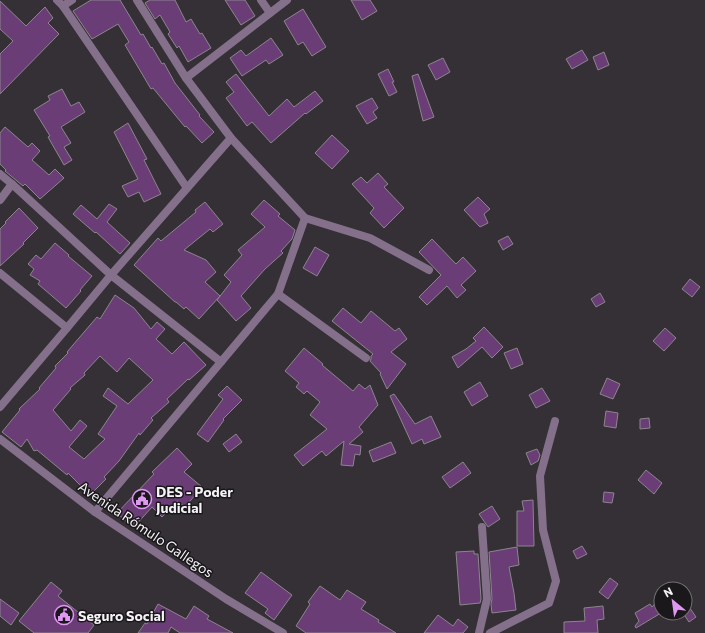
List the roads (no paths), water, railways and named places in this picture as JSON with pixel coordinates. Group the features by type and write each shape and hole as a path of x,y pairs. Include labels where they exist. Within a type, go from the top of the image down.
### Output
{"street":[{"path":"57,0 63,6 187,188"},
{"path":"63,6 72,0"},
{"path":"136,0 186,78 231,138 305,218 370,238 429,270"},
{"path":"261,0 270,13"},
{"path":"186,78 287,0"},
{"path":"0,408 111,275 231,138"},
{"path":"0,174 111,275 221,362"},
{"path":"0,200 12,184"},
{"path":"95,512 278,294 305,218"},
{"path":"0,274 68,328"},
{"path":"278,294 366,358"},
{"path":"490,633 549,603 556,580 543,530 540,476 555,421"},
{"name":"Avenida Rómulo Gallegos","path":"0,439 95,512 226,599 283,633"},
{"path":"479,633 487,599 482,527"}],"place":[{"name":"DES - Poder Judicial","path":"142,499"},
{"name":"Seguro Social","path":"64,615"}]}
